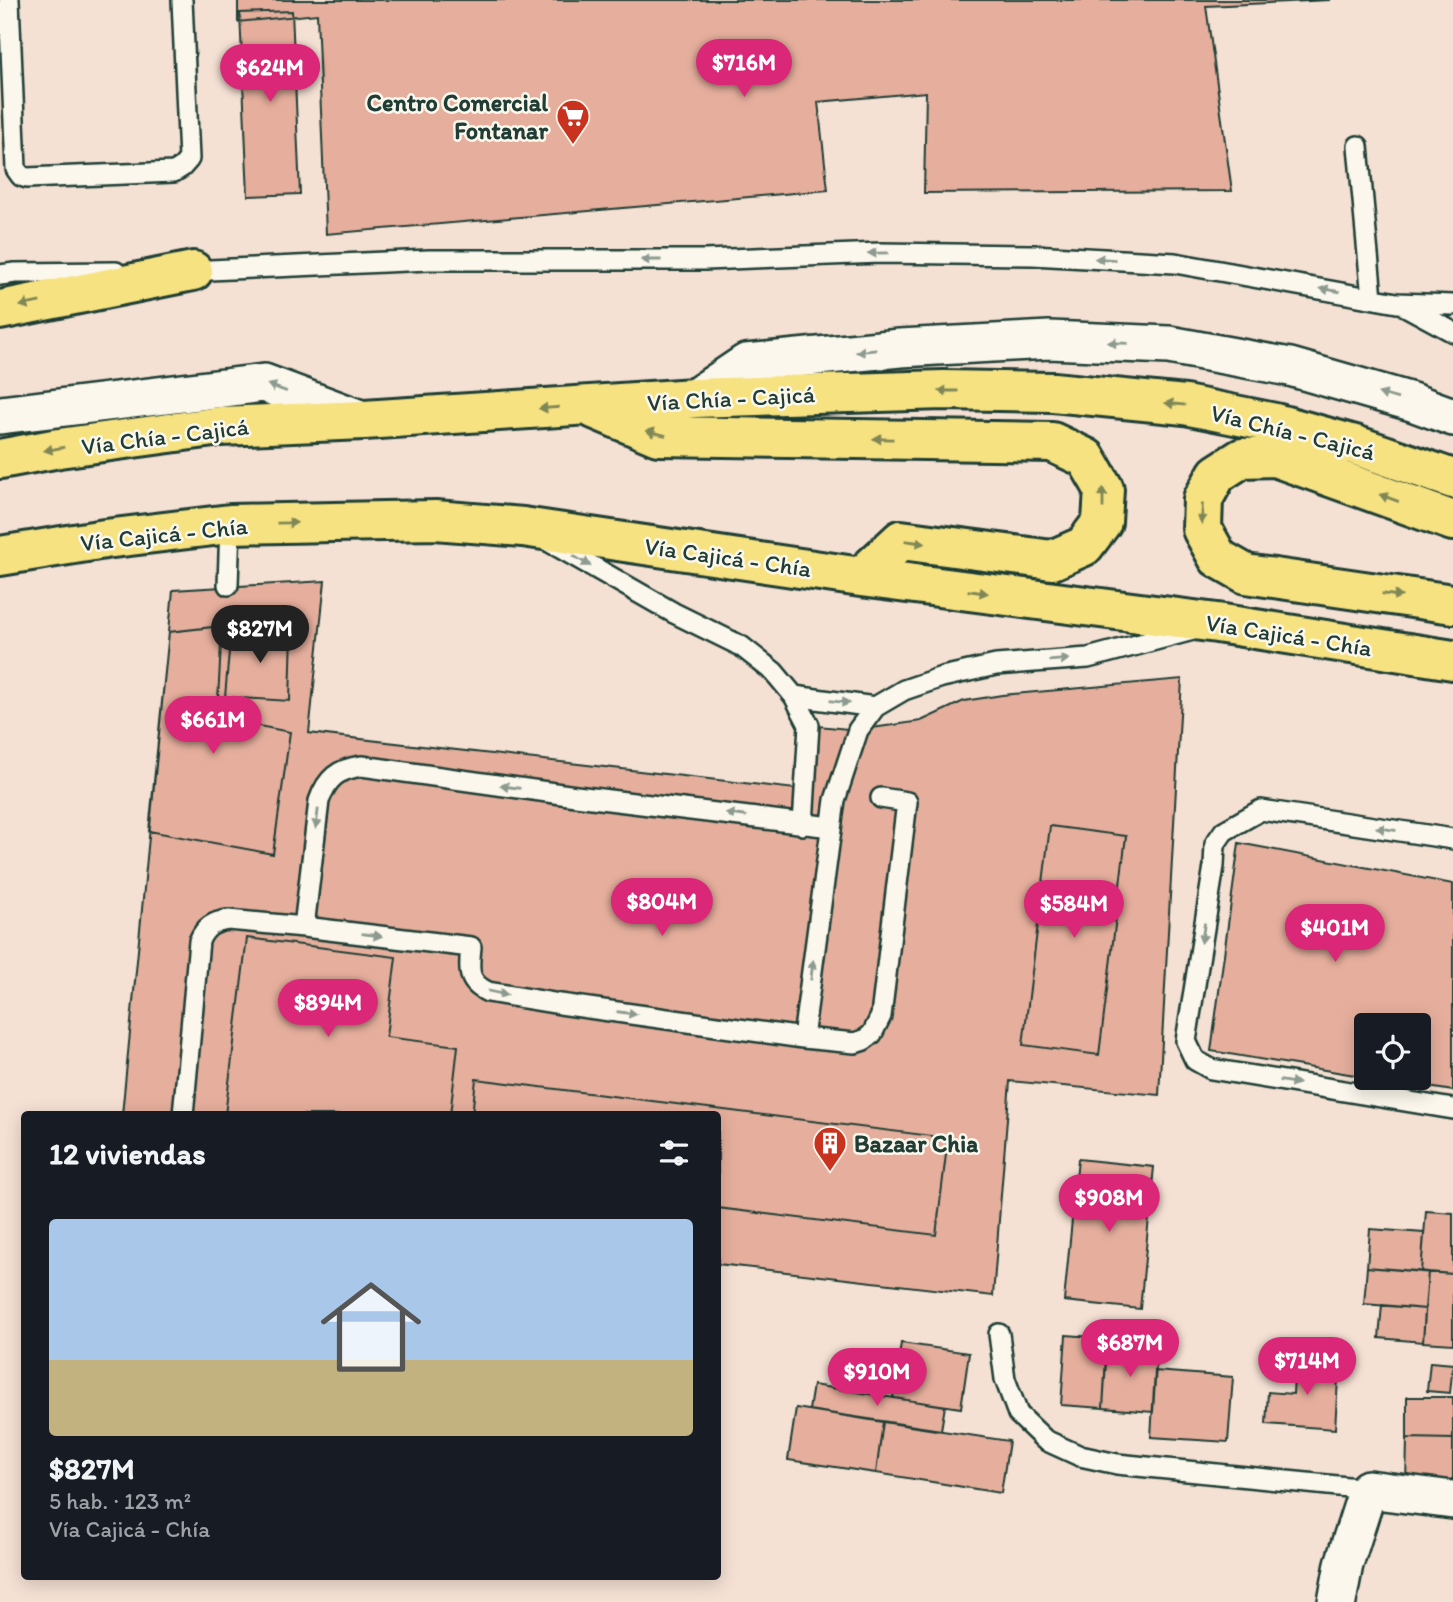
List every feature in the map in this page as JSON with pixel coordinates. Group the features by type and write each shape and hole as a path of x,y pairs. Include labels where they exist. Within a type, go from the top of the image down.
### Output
{"highway":[{"path":"0,310 193,271"},
{"name":"Vía Chía - Cajicá","path":"0,459 59,448 221,426 364,420 694,398 957,390 1053,392 1185,405 1302,430 1453,479"},
{"path":"587,406 658,436 1052,442 1086,458 1104,489 1102,522 1084,546 1052,560 901,540 861,577"},
{"path":"1453,521 1275,457 1242,458 1217,474 1203,499 1202,529 1218,558 1246,574 1453,604"},
{"name":"Vía Cajicá - Chía","path":"0,556 105,539 230,524 435,520 523,527 861,577 1217,623 1453,660"}],"street":[{"path":"694,398 746,363 900,348 1049,340 1169,345 1290,367 1412,402 1453,418"},
{"path":"0,415 264,383 364,420"},
{"path":"1337,1602 1344,1564 1368,1489 1453,1500"}],"lane":[{"path":"9,0 16,169 21,176 27,178 174,173 189,159 182,0"},
{"path":"1358,146 1372,298"},
{"path":"0,275 193,271 429,260 705,260 880,253 1033,255 1175,263 1397,303 1453,305"},
{"path":"1397,303 1453,332"},
{"path":"228,585 230,524"},
{"path":"523,527 674,613 741,646 774,672 794,696 809,725 803,825"},
{"path":"803,1038 835,800 858,730 875,707 904,690 942,677 996,665 1088,658 1217,623"},
{"path":"794,696 875,707"},
{"path":"304,927 319,801 330,780 339,772 350,768 362,766 576,796 831,827"},
{"path":"183,1111 199,941 203,932 218,921 304,927 471,947 470,975 474,983 488,992 803,1038 855,1043 864,1040 872,1034 881,1016 907,802 881,798"},
{"path":"1453,839 1261,810 1224,831 1215,845 1186,1041 1195,1060 1211,1069 1453,1109"},
{"path":"999,1334 1006,1380 1018,1414 1045,1440 1080,1457 1116,1464 1368,1489"}],"building":[{"name":"Centro Comercial Fontanar","path":"238,0 1330,0 1206,6 1232,191 924,193 926,92 818,102 828,190 326,234 317,14 238,22"},
{"path":"292,11 300,194 248,196 240,13"},
{"path":"325,581 309,733 804,790 809,725 858,730 921,721 964,701 1002,695 1182,679 1159,1095 1010,1081 993,1296 721,1264 721,1111 122,1111 173,590"},
{"path":"222,626 217,718 290,732 273,854 149,831 169,632"},
{"path":"231,629 292,632 290,701 225,697"},
{"path":"1050,826 1126,836 1099,1055 1023,1045"},
{"path":"1239,843 1453,884 1453,1091 1431,1087 1431,1013 1354,1013 1354,1075 1211,1051"},
{"path":"247,938 396,957 386,1037 458,1046 450,1111 225,1111"},
{"name":"Bazaar Chia","path":"476,1079 948,1138 936,1235 721,1208 721,1111 472,1111"},
{"path":"1078,1159 1154,1167 1140,1309 1064,1301"},
{"path":"1426,1211 1453,1213 1453,1274 1421,1272"},
{"path":"1370,1229 1424,1233 1421,1272 1367,1267"},
{"path":"1367,1267 1428,1272 1425,1309 1364,1304"},
{"path":"1428,1272 1453,1274 1453,1344 1423,1342"},
{"path":"1382,1305 1425,1309 1423,1342 1379,1338"},
{"path":"1066,1335 1107,1338 1103,1408 1061,1405"},
{"path":"901,1343 969,1353 961,1408 893,1398"},
{"path":"1107,1346 1157,1350 1153,1412 1103,1408"},
{"path":"1295,1359 1339,1362 1335,1429 1266,1424 1268,1392 1293,1394"},
{"path":"1430,1362 1453,1364 1450,1393 1427,1391"},
{"path":"1155,1371 1233,1377 1228,1442 1151,1437"},
{"path":"813,1385 945,1406 941,1430 809,1410"},
{"path":"1407,1397 1453,1397 1453,1439 1407,1438"},
{"path":"796,1408 883,1422 876,1473 788,1460"},
{"path":"883,1422 1009,1441 1001,1493 876,1473"},
{"path":"1407,1438 1453,1439 1453,1487 1406,1487"}],"place":[{"name":"Centro Comercial Fontanar","path":"573,146"},
{"name":"Bazaar Chia","path":"830,1173"}]}
